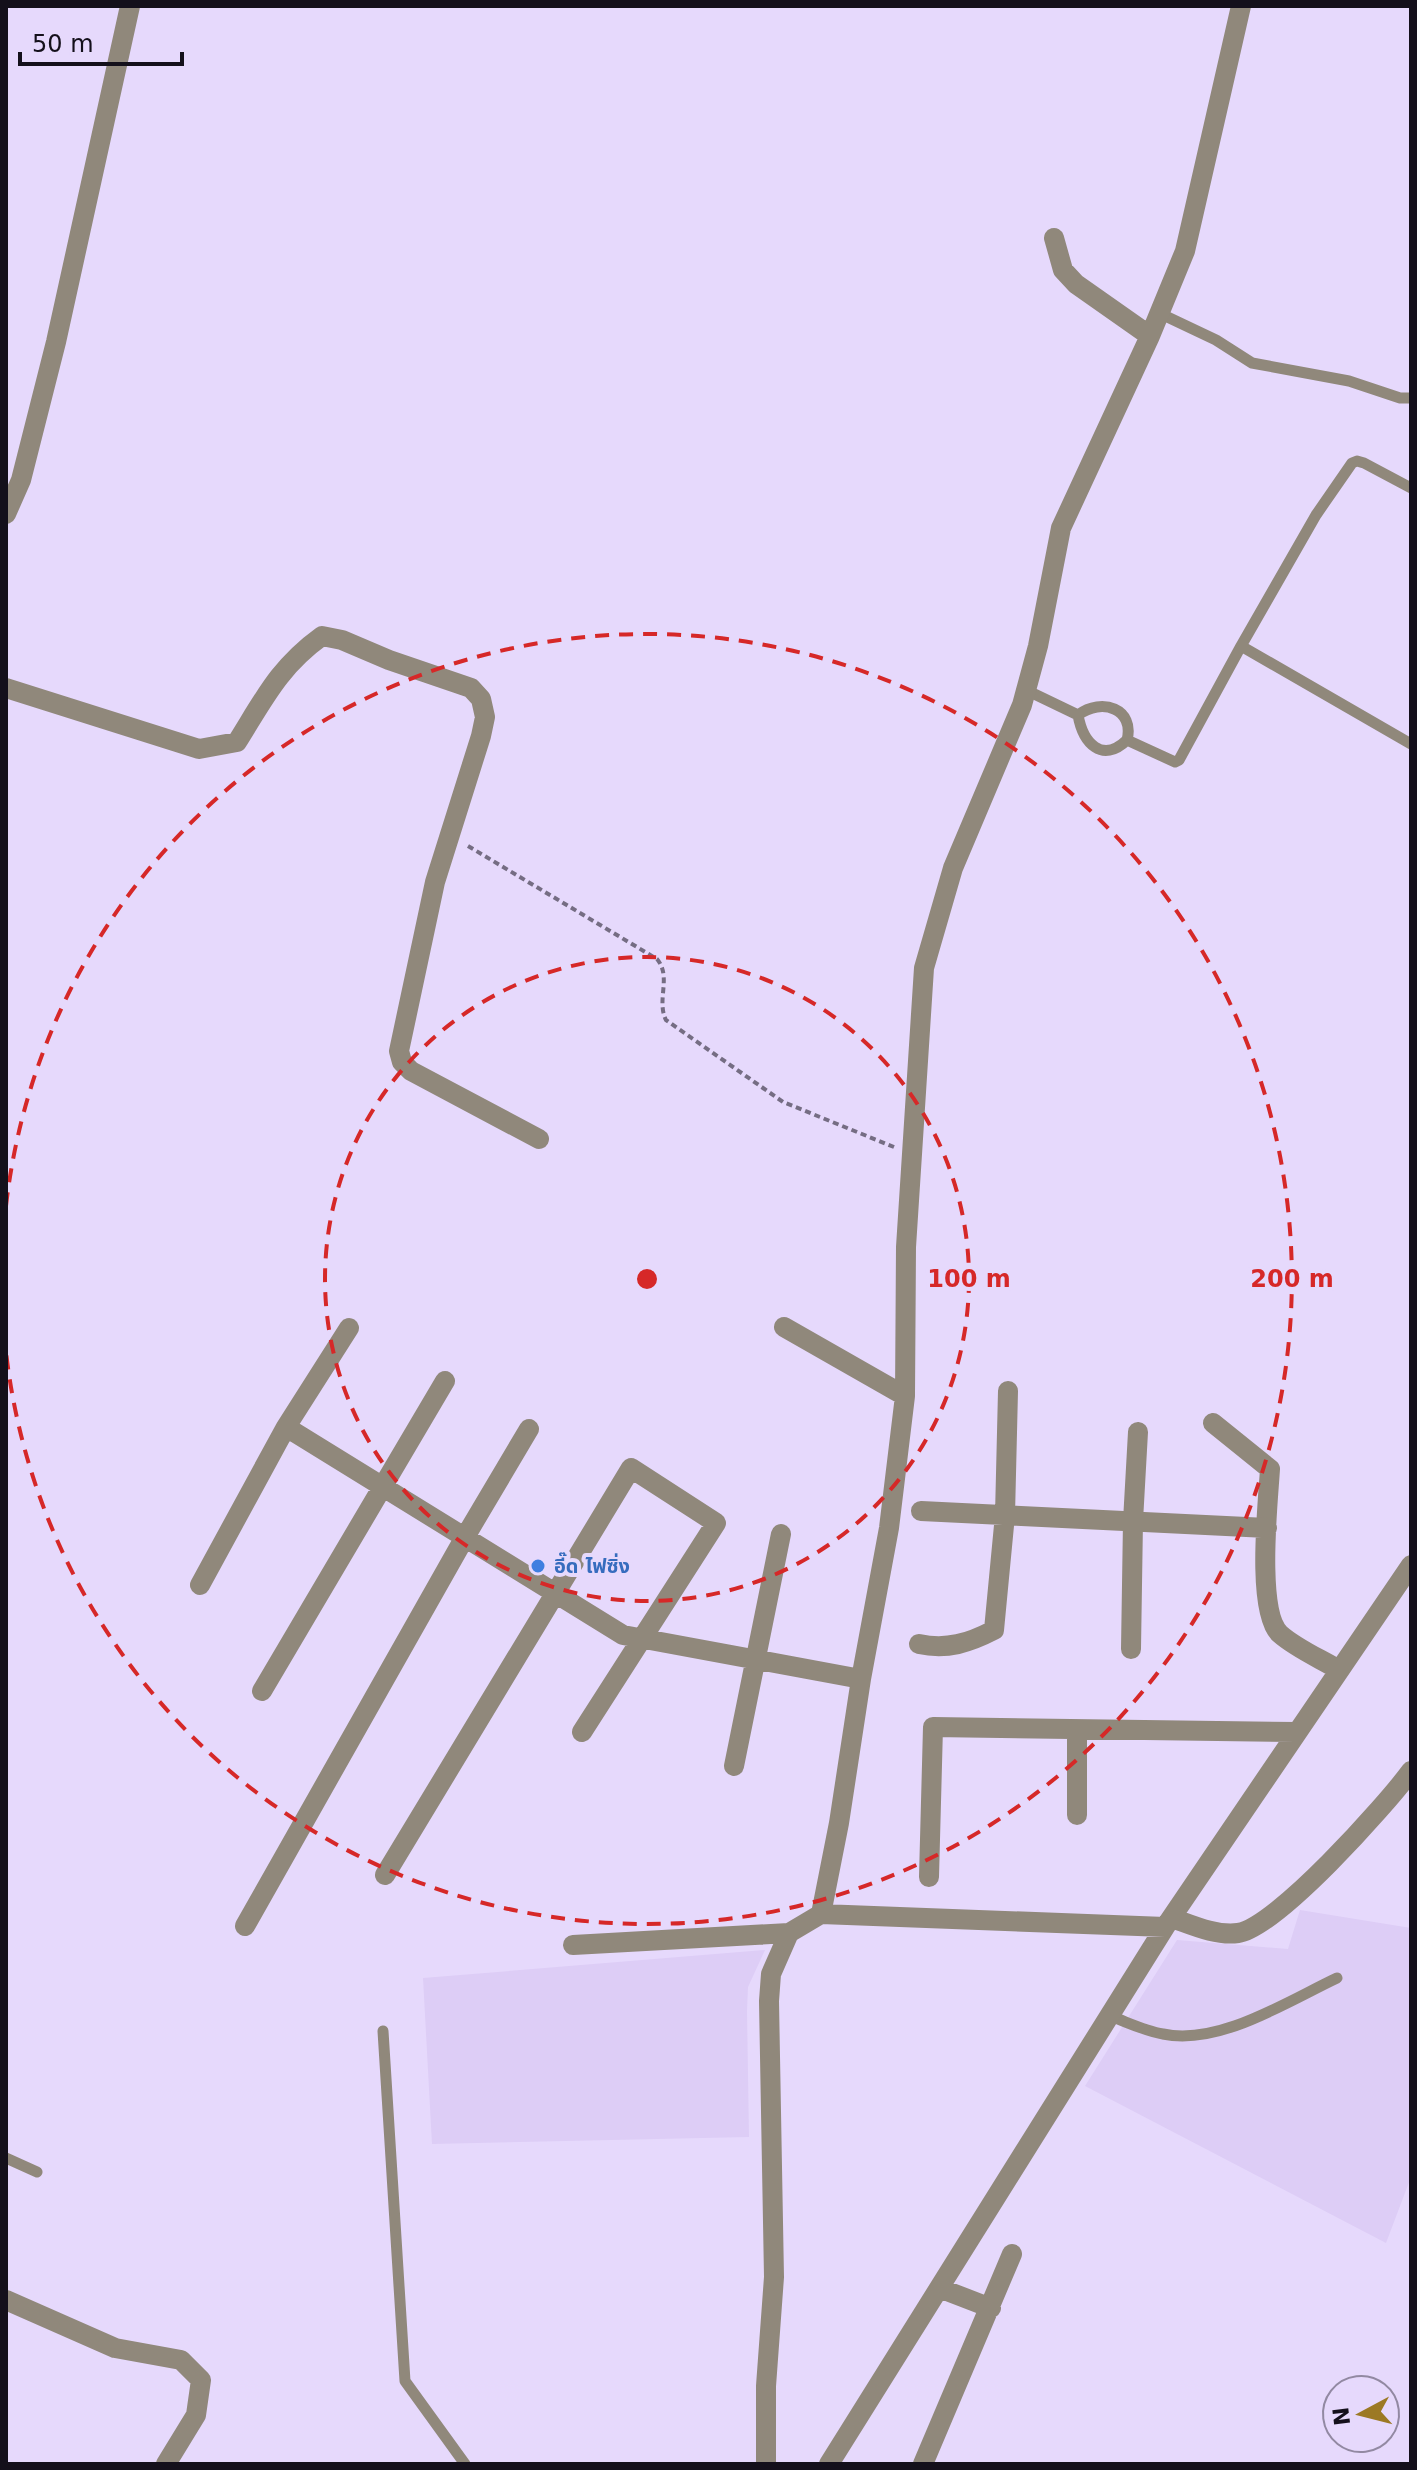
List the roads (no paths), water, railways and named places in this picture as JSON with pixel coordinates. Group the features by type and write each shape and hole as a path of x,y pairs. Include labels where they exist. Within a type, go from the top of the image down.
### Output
{"street":[{"path":"6,514 21,480 56,342 130,6"},
{"path":"821,1914 889,1528 905,1396 906,1247 924,968 953,868 1026,690 1038,646 1061,528 1150,336 1185,251 1241,6"},
{"path":"1054,238 1063,270 1076,284 1150,336"},
{"path":"6,688 199,749 237,742 278,675 301,651 322,636 342,640 471,688 481,699 485,717 435,882 399,1051 402,1062 411,1071 539,1139"},
{"path":"784,1327 905,1396"},
{"path":"200,1585 286,1427 349,1328"},
{"path":"262,1691 445,1381"},
{"path":"919,1644 970,1643 994,1630 1005,1515 1008,1391"},
{"path":"1213,1423 1270,1469 1266,1584 1270,1614 1278,1633 1339,1670"},
{"path":"286,1427 623,1635 861,1679"},
{"path":"245,1926 529,1429"},
{"path":"1131,1649 1138,1432"},
{"path":"385,1875 631,1468 716,1523 582,1732"},
{"path":"921,1511 1267,1528"},
{"path":"734,1766 781,1534"},
{"path":"829,2464 1169,1923 1411,1565"},
{"path":"929,1877 933,1727 1296,1732"},
{"path":"1077,1730 1077,1815"},
{"path":"573,1945 789,1933 821,1914 1169,1923 1239,1933 1262,1923 1322,1871 1411,1771"},
{"path":"766,2464 766,2386 774,2277 769,2001 771,1974 789,1933"},
{"path":"923,2464 1012,2254"},
{"path":"939,2288 991,2308"},
{"path":"6,2300 115,2348 181,2360 201,2380 196,2415 166,2464"}],"lane":[{"path":"1159,313 1216,340 1252,363 1349,381 1400,398 1411,398"},
{"path":"1127,740 1172,762 1179,760 1316,515 1352,463 1364,463 1411,488"},
{"path":"1241,646 1411,744"},
{"path":"1026,690 1078,715"},
{"path":"1109,706 1127,721 1130,730 1127,740 1114,750 1103,750 1090,744 1080,728 1078,715 1088,708 1109,706"},
{"path":"1110,2016 1162,2034 1186,2037 1207,2034 1246,2021 1337,1978"},
{"path":"383,2031 405,2381 465,2464"},
{"path":"6,2158 37,2172"}],"place":[{"name":"อี๊ด ไฟซิ่ง","path":"538,1566"}]}
